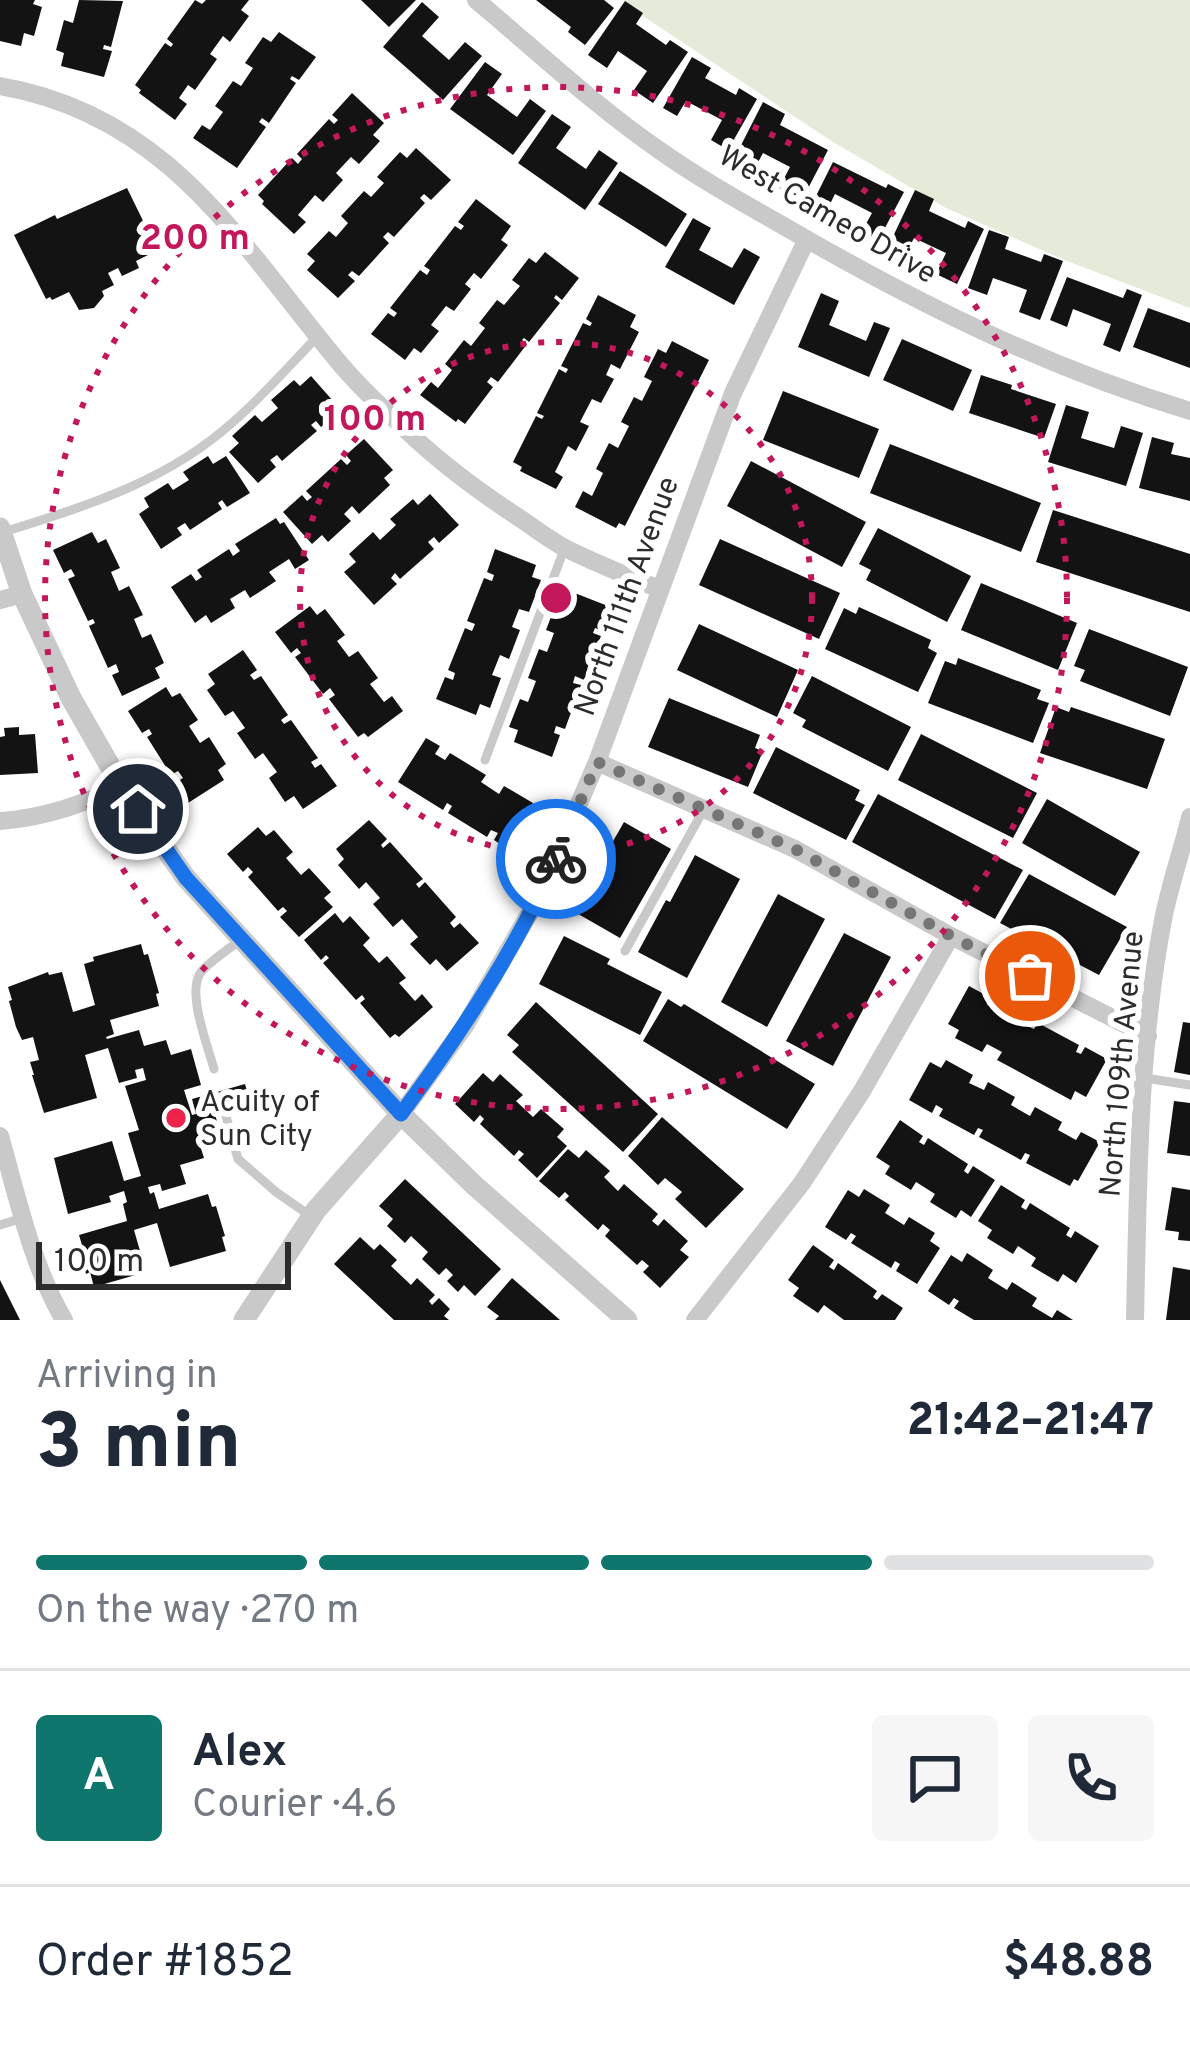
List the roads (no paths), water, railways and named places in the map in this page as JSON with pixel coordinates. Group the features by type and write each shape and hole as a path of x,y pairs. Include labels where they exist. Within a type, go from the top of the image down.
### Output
{"street":[{"name":"West Cameo Drive","path":"476,0 580,91 661,152 736,199 977,331 1079,374 1190,411"},
{"path":"0,86 34,92 88,113 161,157 204,197 344,368 420,443 472,487 565,548 659,590"},
{"name":"North 111th Avenue","path":"244,1320 312,1216 446,1054 538,900 597,762 733,393 807,239"},
{"path":"1,530 11,597 122,787 186,878 401,1114 627,1320"},
{"path":"597,762 795,849 951,936 1148,1036"},
{"path":"0,821 67,810 122,787"},
{"name":"North 109th Avenue","path":"1135,1320 1139,1151 1148,1036 1164,916 1190,819"},
{"path":"695,1320 802,1183 862,1091 951,936"},
{"path":"0,1136 44,1283 64,1320"}],"lane":[{"path":"1,530 108,499 166,470 231,424 319,336"},
{"path":"485,760 565,548"},
{"path":"626,952 704,808"},
{"path":"214,1069 196,1000 197,980 240,940"},
{"path":"1145,1078 1190,1085"},
{"path":"224,1109 238,1159 312,1216"},
{"path":"0,1225 23,1218"}],"place":[{"name":"Acuity of Sun City","path":"176,1118"}]}
